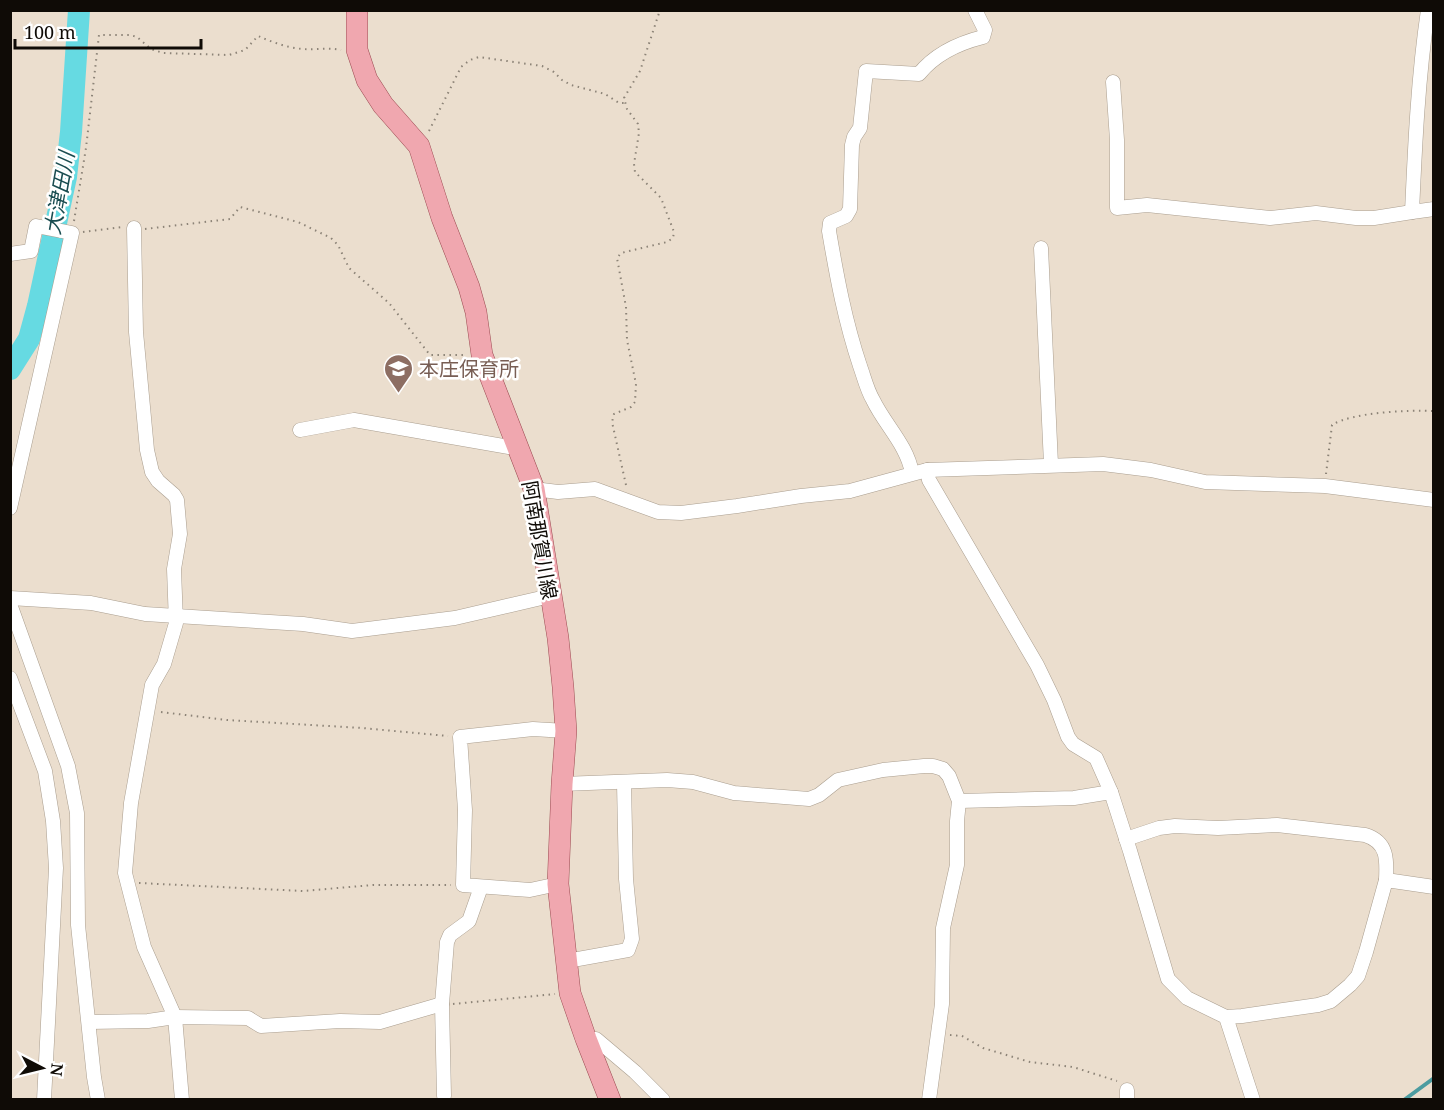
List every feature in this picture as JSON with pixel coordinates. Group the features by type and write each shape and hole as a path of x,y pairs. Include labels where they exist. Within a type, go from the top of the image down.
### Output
{"main road":[{"name":"阿南那賀川線","path":"357,10 357,50 367,80 383,105 419,146 442,218 469,287 476,312 483,355 534,489 558,638 566,731 558,884 570,993 610,1100"}],"street":[{"path":"912,472 904,450 872,400 841,301 829,231 830,224 846,216 850,209 852,145 854,136 860,128 866,71 919,74 936,57 970,40 983,37 985,30 975,10"},
{"path":"1412,212 1416,116 1428,10"},
{"path":"1113,82 1117,140 1117,208 1147,205 1270,218 1316,213 1374,218 1434,208"},
{"path":"10,254 31,251 36,226 69,232 10,508"},
{"path":"134,228 136,332 147,450 158,481 177,500 180,534 174,569 176,623 164,664 152,685 131,802 125,873 144,947 175,1017 182,1100"},
{"path":"1041,248 1051,464"},
{"path":"300,430 354,420 509,447 517,443"},
{"path":"534,489 558,492 595,489 658,512 681,513 850,491 912,472 927,470 1103,464 1151,470 1205,482 1324,486 1433,500 1434,495"},
{"path":"927,470 934,489 1036,665 1054,700 1068,737 1073,744 1096,758 1111,792 1168,979 1187,998 1226,1017 1318,1005 1330,1001 1358,976 1386,880 1386,860 1383,848 1376,838 1277,825 1218,828 1175,826 1159,828 1126,839"},
{"path":"10,598 91,603 145,614 303,624 363,631 455,618 550,596"},
{"path":"10,604 68,766 77,813 78,925 98,1100"},
{"path":"10,678 45,771 53,821 56,868 44,1100"},
{"path":"558,884 530,890 463,885 465,810 460,737 533,729 566,731"},
{"path":"562,784 693,782 734,793 809,799 819,795 838,780 884,770 933,766 943,770 949,776 959,801 957,865 943,928 942,1004 929,1100"},
{"path":"567,961 628,951 632,939 626,879 624,783"},
{"path":"959,801 1074,798 1111,792"},
{"path":"1386,880 1434,887"},
{"path":"444,1096 442,1004 447,942 450,935 469,921 480,887"},
{"path":"89,1023 148,1021 175,1017 248,1018 261,1026 340,1021 380,1022 442,1004"},
{"path":"1226,1017 1253,1100"},
{"path":"586,1039 596,1040 635,1072 663,1100"}],"path":[{"path":"627,501 628,494 612,422 614,414 631,407 635,402 636,384 627,340 626,307 617,258 621,253 667,242 673,238 674,232 662,198 635,172 638,124 624,103 624,98 640,71 660,10"},
{"path":"357,50 329,47 305,49 268,41 258,36 245,50 229,55 163,52 151,49 130,35 99,35 86,148 69,232 122,227 145,229 230,219 235,216 240,207 298,222 331,238 338,245 350,268 388,303 430,356 483,355"},
{"path":"419,146 432,126 461,67 479,57 543,66 571,86 605,94 619,103 624,103"},
{"path":"1324,486 1332,425 1352,417 1434,411"},
{"path":"147,711 237,721 362,728 460,737"},
{"path":"127,884 303,891 373,885 463,885"},
{"path":"442,1004 570,993"},
{"path":"938,1033 962,1036 983,1048 1030,1062 1073,1067 1098,1074 1116,1081 1127,1095"}],"waterway":[{"name":"大津田川","path":"10,369 29,339 66,177 79,10"},
{"path":"1404,1100 1434,1078"}],"place":[{"name":"本庄保育所","path":"398,394"}]}
